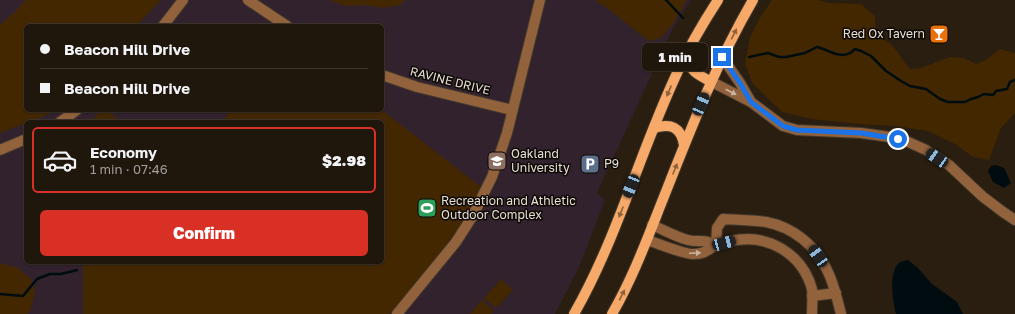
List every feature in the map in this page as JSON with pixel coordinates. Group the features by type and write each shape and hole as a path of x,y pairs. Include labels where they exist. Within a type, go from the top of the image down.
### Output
{"main road":[{"path":"574,314 593,278 606,248 654,128 685,56 718,0"},
{"path":"612,314 623,294 647,240 710,81 753,0"},
{"path":"685,56 687,63 693,71 710,81"},
{"path":"654,128 667,125 676,128 682,135 684,145"}],"street":[{"path":"165,24 183,0"},
{"path":"248,0 284,24"},
{"path":"397,314 445,256 472,217 484,196 498,162 540,0"},
{"path":"722,57 751,102"},
{"name":"RAVINE DRIVE","path":"384,76 417,87 512,110"},
{"path":"710,81 751,102 783,126 797,130 861,133 890,137 906,141 920,147 949,165 982,196 1015,220"},
{"path":"63,120 74,112"},
{"path":"0,150 24,140"},
{"path":"716,246 717,228 723,219 766,222 785,228 809,243 827,269 836,293 840,314"},
{"path":"652,225 683,239 694,241 703,240 716,246"},
{"path":"680,251 683,239"},
{"path":"647,240 690,254 708,251 716,246 733,241 755,240 772,244 787,251 799,264 806,275 812,291 812,314"},
{"path":"812,296 836,293"}],"shaded area":[{"name":"Oakland University","path":"0,0 691,0 674,26 597,193 605,200 579,267 555,314 0,314"},
{"path":"26,0 161,0 138,24 24,24 24,112 52,112 35,120 24,120 24,124 0,133 0,25"},
{"path":"329,0 405,0 400,5 382,8 366,5 345,6"},
{"path":"595,0 687,0 672,25 661,38 649,41"},
{"path":"772,0 818,0 829,3 861,4 875,16 876,34 892,45 910,69 921,68 950,57 964,58 976,64 986,60 1000,49 1015,53 1015,113 1001,128 989,160 973,157 955,144 928,131 896,126 811,119 782,112 752,83 745,63 750,37 761,16"},
{"path":"100,112 109,112 118,120 92,120"},
{"name":"Recreation and Athletic Outdoor Complex","path":"230,112 384,112 481,187 452,238 390,314 83,314 83,264 384,264 384,120 224,120"},
{"path":"996,165 1004,168 1011,183 1004,188 993,182 988,171 991,166"},
{"path":"908,260 918,268 932,284 957,302 963,314 896,314 892,287 893,273 899,263"},
{"path":"0,263 18,268 31,279 35,292 30,312 27,314 0,314"},
{"path":"501,279 513,290 496,308 484,298"},
{"path":"482,300 494,311 491,314 470,314"}],"waterway":[{"path":"666,0 683,18"},
{"path":"749,57 768,53 779,57 786,57 805,53 817,47 833,53 846,55 855,49 871,56 886,71 901,81 910,86 926,89 940,99 948,102 965,102 984,94 993,95 996,91 1007,89 1010,82 1015,80"},
{"path":"0,294 23,296 37,279 50,274 61,274 77,270"}],"place":[{"name":"Red Ox Tavern","path":"939,34"},
{"name":"Oakland University","path":"497,161"},
{"name":"P9","path":"590,164"},
{"name":"Recreation and Athletic Outdoor Complex","path":"427,208"}],"route":[{"path":"722,57 751,102 783,126 797,130 861,133 898,139"}]}
